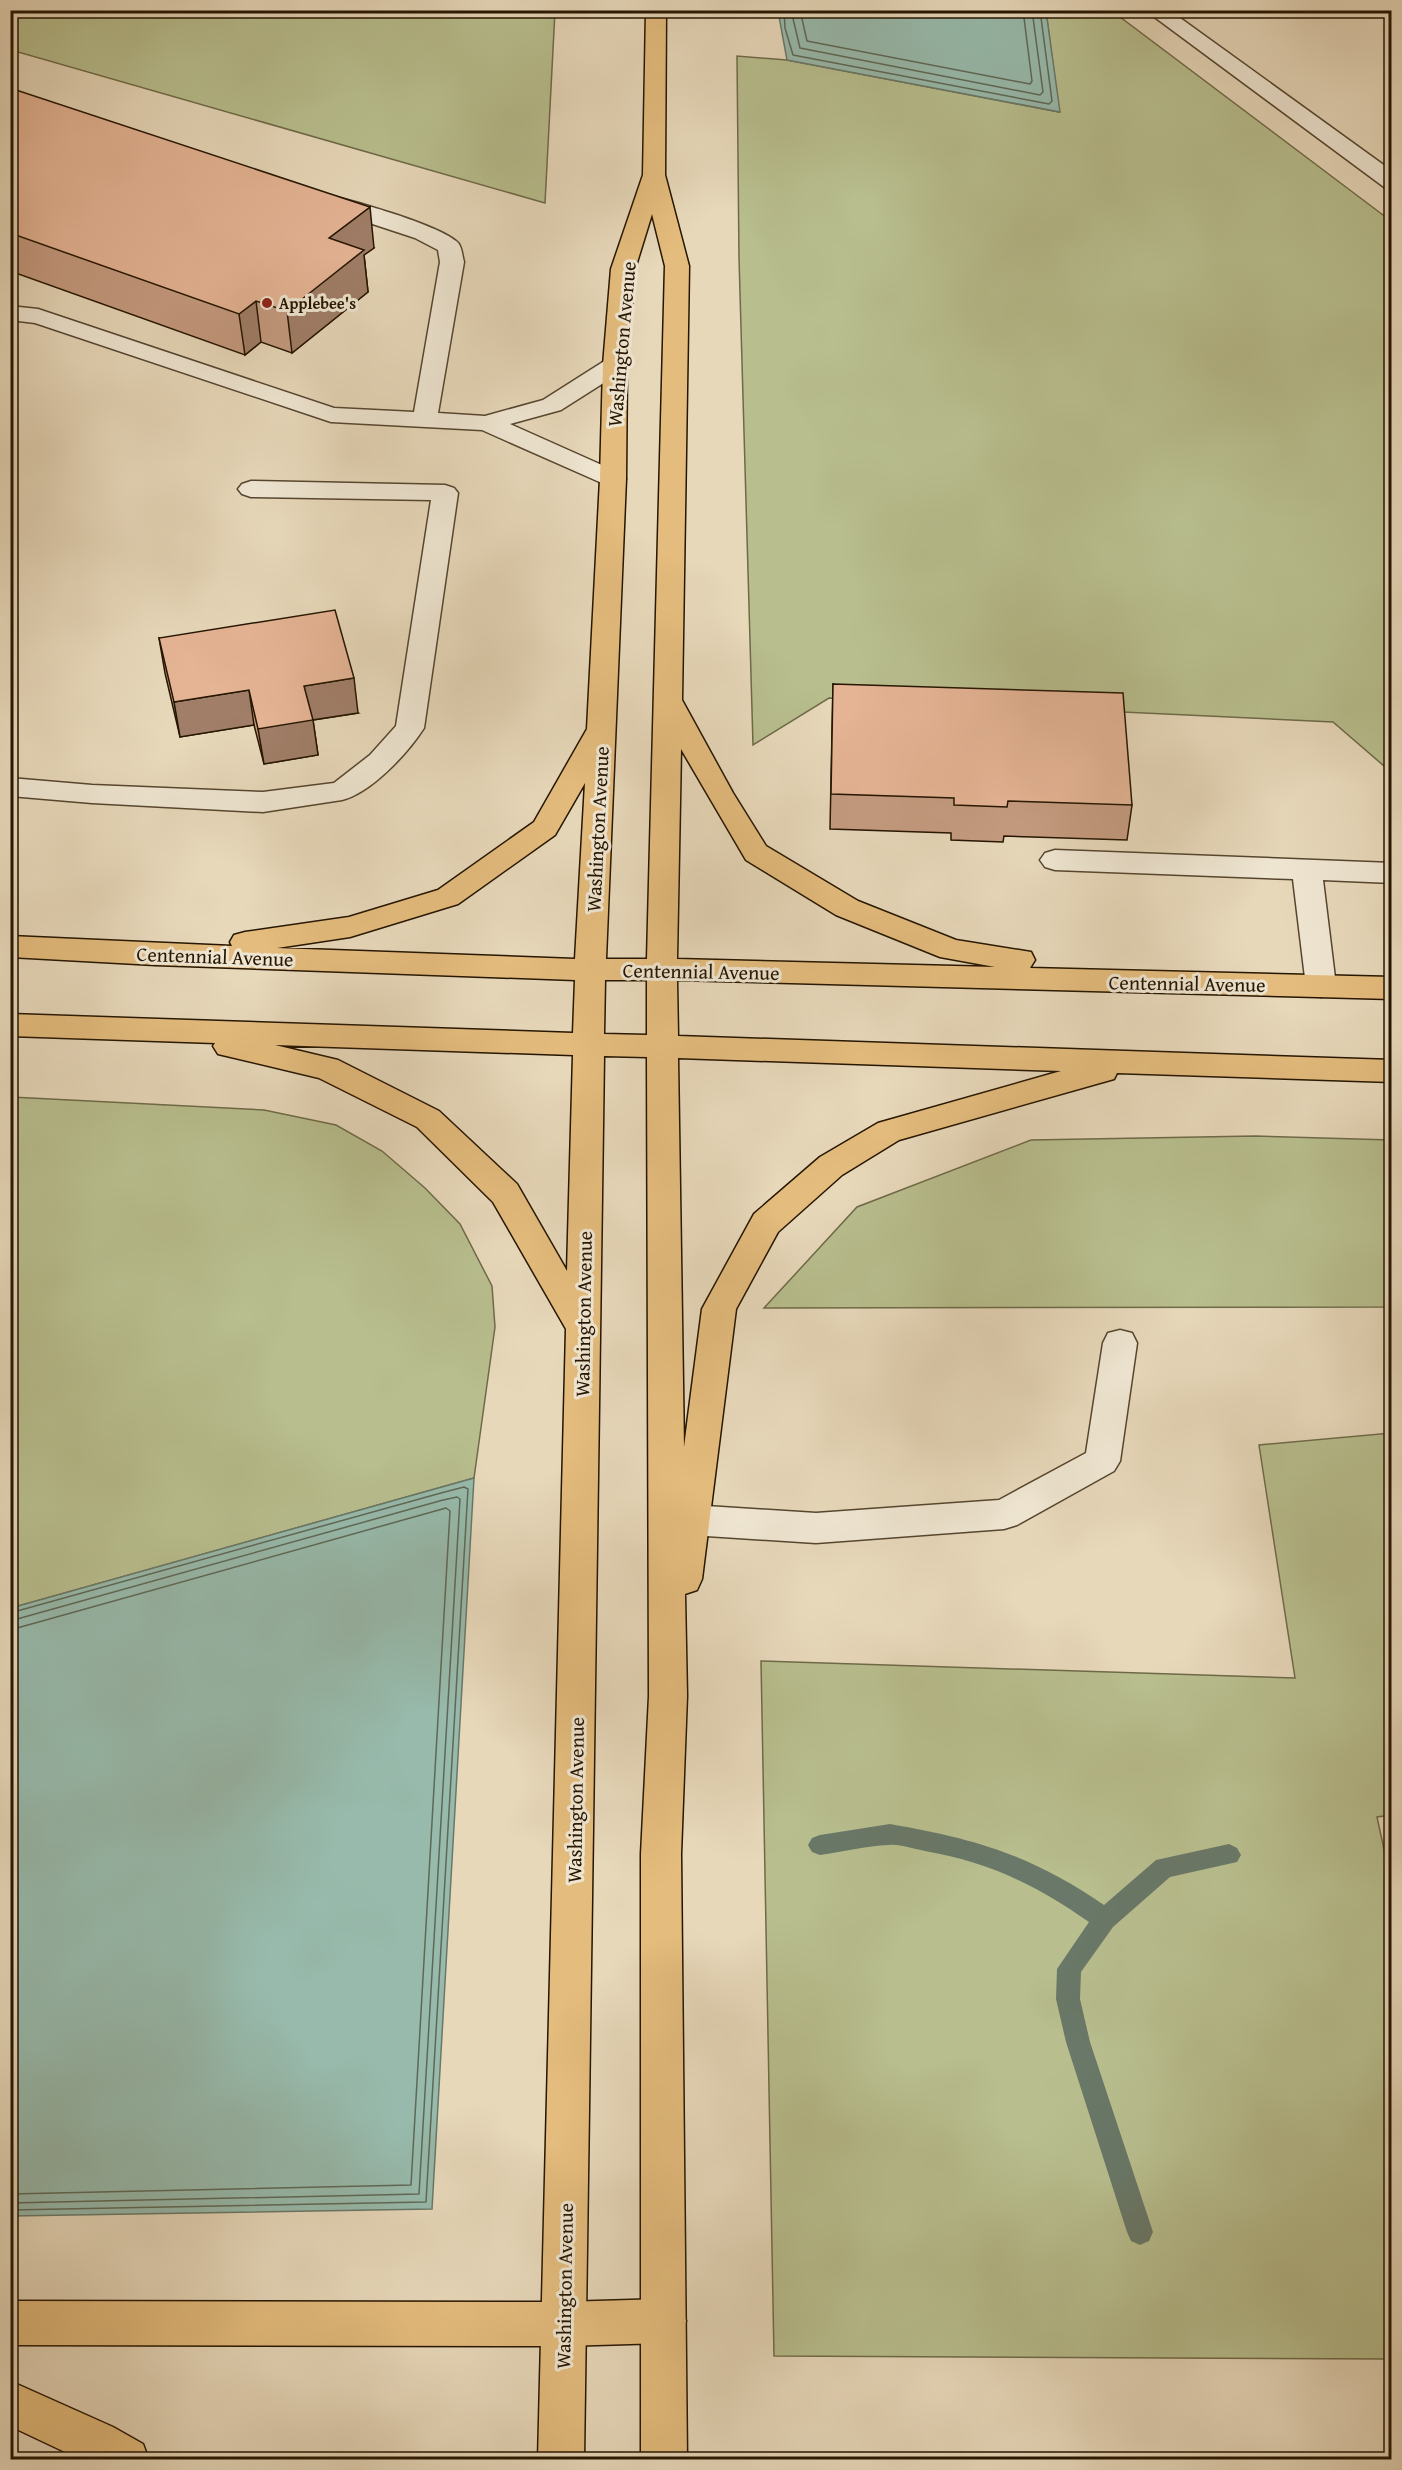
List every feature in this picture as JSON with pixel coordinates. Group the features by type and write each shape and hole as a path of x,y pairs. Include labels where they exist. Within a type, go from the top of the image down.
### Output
{"main road":[{"name":"Washington Avenue","path":"656,10 654,175 677,266 662,969 668,1696 661,1854 664,2460"},
{"name":"Washington Avenue","path":"561,2460 590,970 613,479 615,365 623,269 654,175"},
{"path":"668,700 719,793 756,853 847,908 951,950 1200,983"},
{"path":"155,954 350,927 448,897 545,828 601,728"},
{"name":"Centennial Avenue","path":"10,946 155,954 590,970 662,969 1392,988"},
{"path":"10,1024 1392,1071"},
{"path":"151,1029 327,1068 428,1119 505,1192 583,1329"},
{"path":"668,1696 719,1309 766,1223 831,1166 889,1131 1134,1062"},
{"path":"10,2324 563,2324 664,2321"},
{"path":"10,2403 98,2443 126,2460"}],"lane":[{"path":"1155,10 1392,182"},
{"path":"311,196 423,233 449,246 452,262 425,419"},
{"path":"10,313 38,316 331,415 486,423 552,405 615,365"},
{"path":"486,423 613,479"},
{"path":"10,787 92,794 263,802 342,791 380,762 410,728 445,493 251,489"},
{"path":"1055,860 1392,873"},
{"path":"1307,870 1321,986"},
{"path":"691,1520 816,1528 1004,1515 1102,1461 1120,1342"}],"green space":[{"path":"10,11 555,11 545,203 11,50"},
{"path":"1046,11 1112,11 1391,221 1391,772 1333,722 829,698 753,745 739,258 737,56 787,60 1059,112"},
{"path":"11,1097 264,1110 336,1125 382,1151 425,1188 460,1224 492,1286 495,1327 474,1478 11,1608"},
{"path":"1255,1136 1391,1140 1391,1307 764,1308 857,1207 1031,1140"},
{"path":"1391,1433 1392,1815 1377,1817 1392,1886 1391,2359 774,2356 761,1661 1295,1678 1259,1445"}],"water":[{"path":"778,11 1046,11 1060,112 787,60"},
{"path":"474,1478 432,2209 11,2216 11,1608"}],"building":[{"path":"10,88 370,207 329,238 364,250 287,311 256,301 239,314 10,233"},
{"path":"335,610 354,678 304,686 313,720 258,729 249,690 174,702 159,638"},
{"path":"833,684 1123,693 1132,805 1008,801 1007,807 954,805 954,798 831,794"}],"waterway":[{"path":"820,1845 890,1834 951,1845 993,1857 1031,1873 1060,1888 1105,1919"},
{"path":"1105,1919 1164,1867 1229,1855"},
{"path":"1105,1919 1069,1969 1068,1999 1078,2042 1140,2232"}],"place":[{"name":"Applebee's","path":"267,303"}]}
